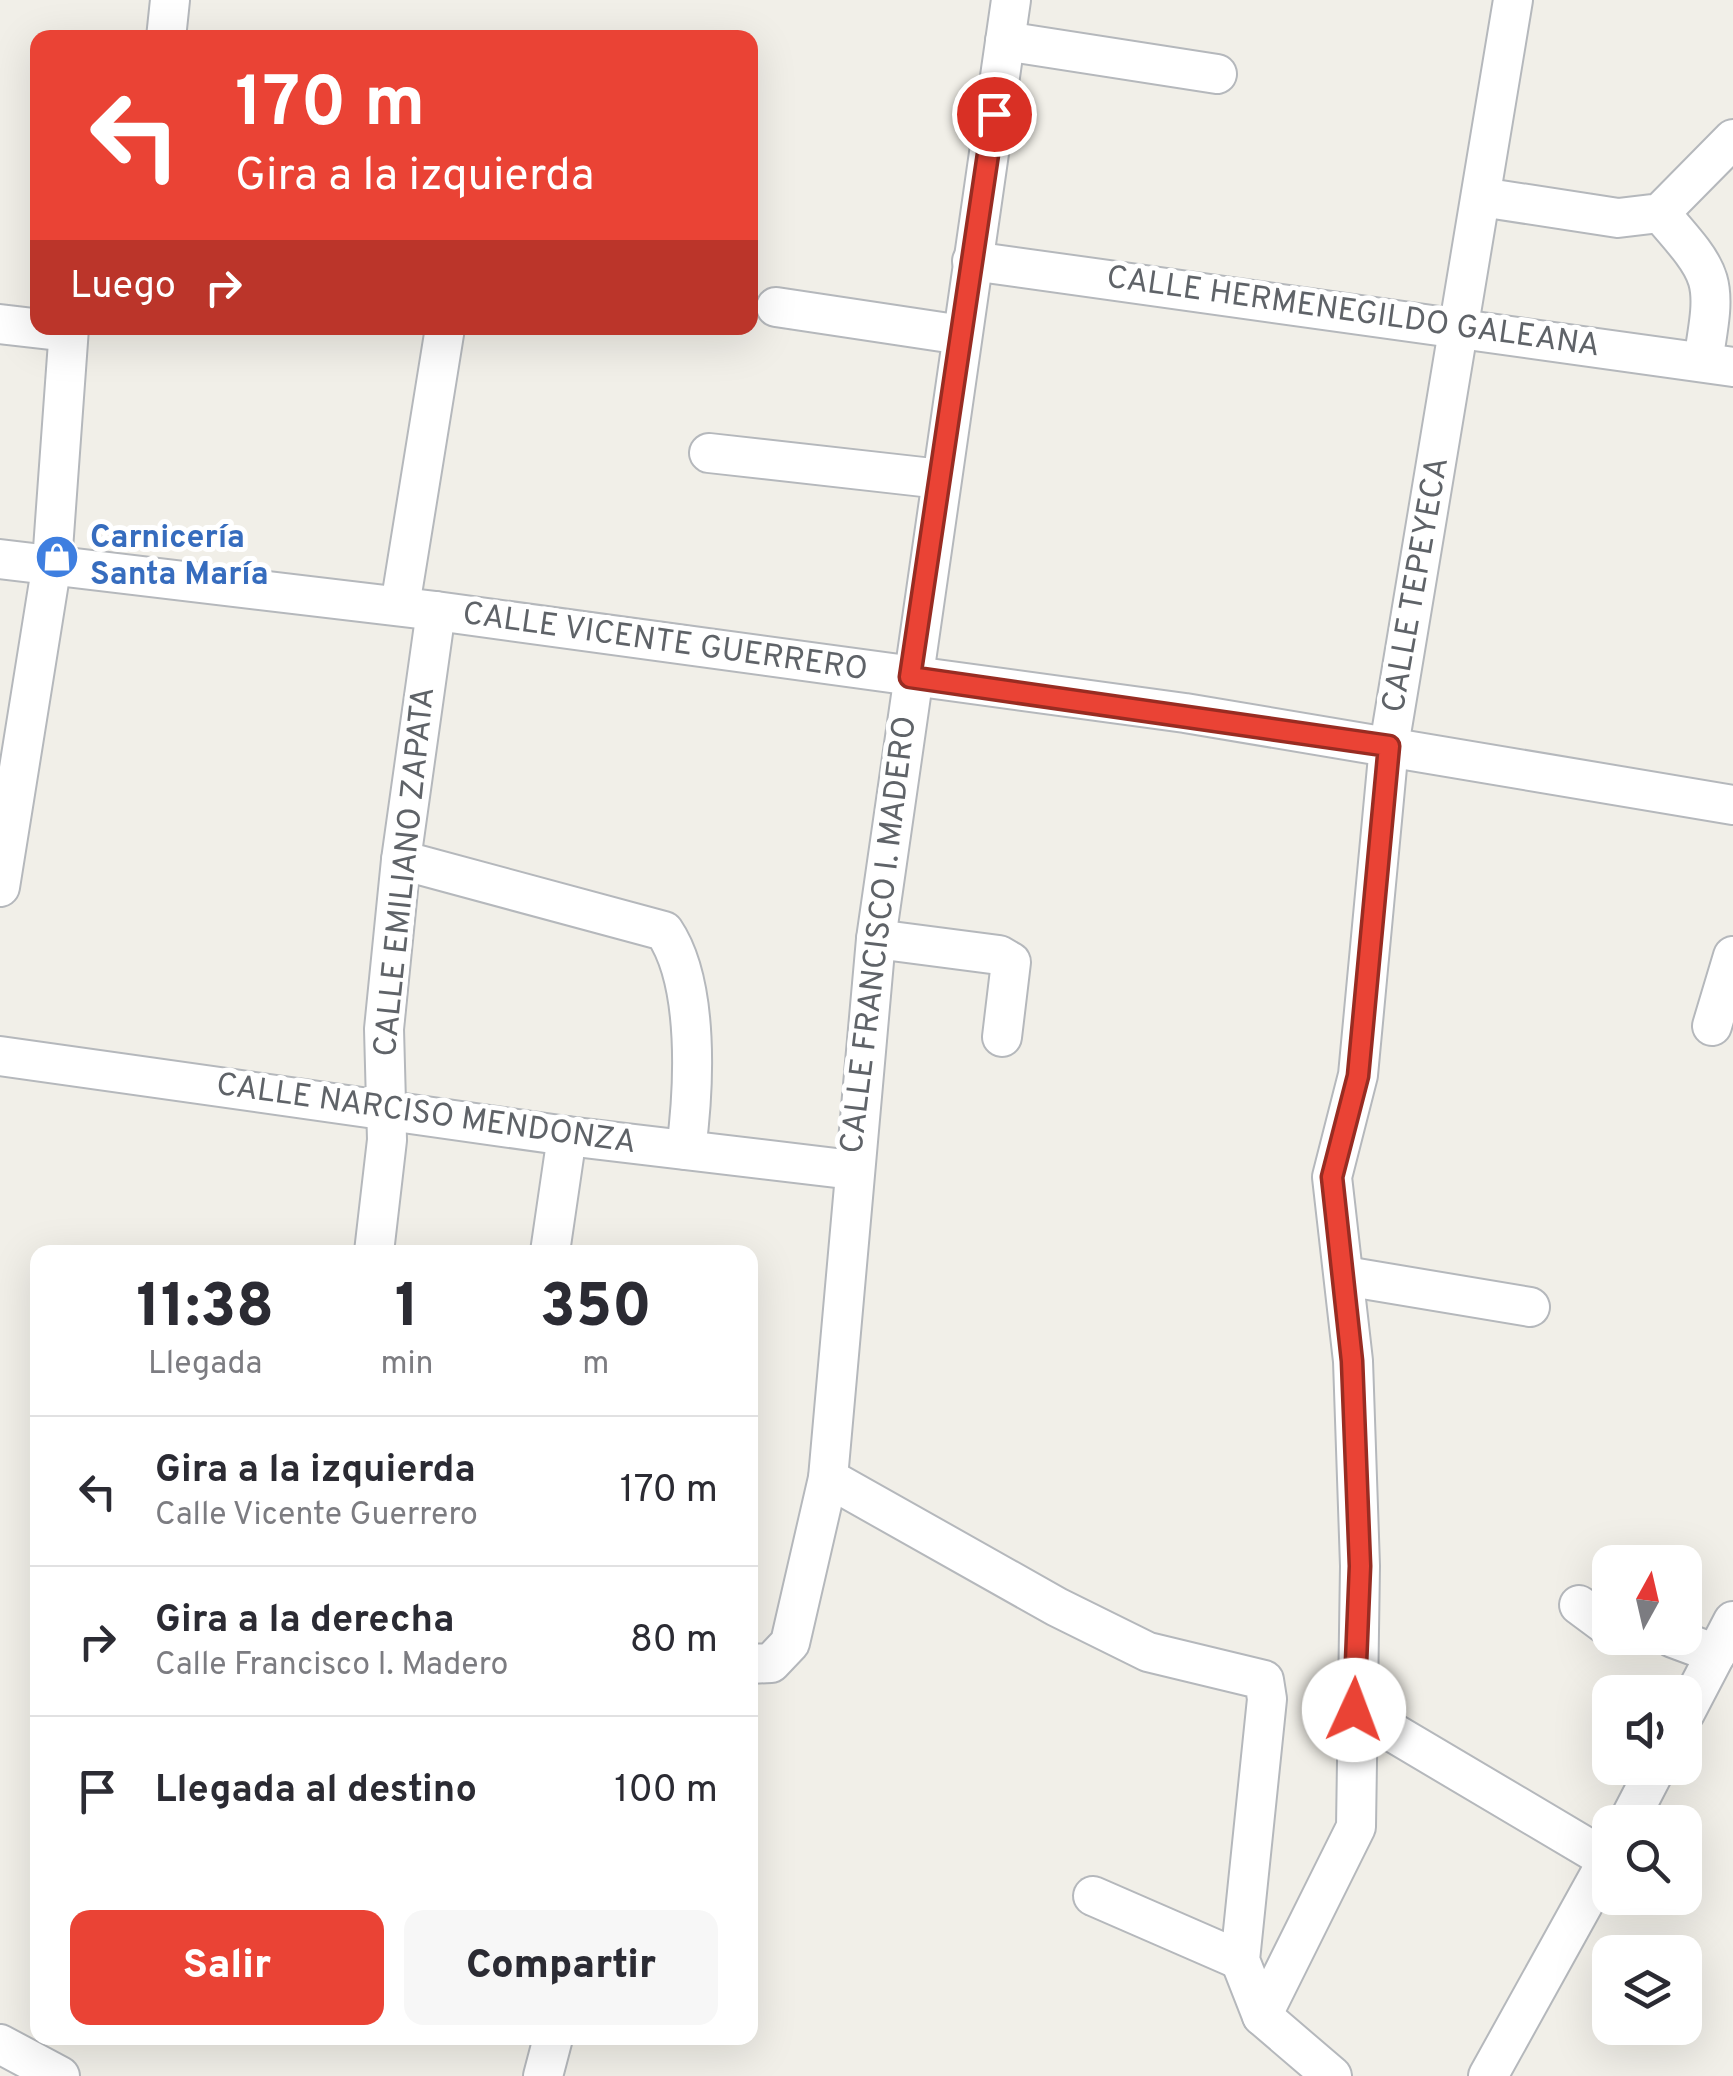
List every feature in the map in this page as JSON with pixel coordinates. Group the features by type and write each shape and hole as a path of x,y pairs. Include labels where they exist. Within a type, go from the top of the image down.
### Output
{"street":[{"path":"167,30 170,0"},
{"name":"CALLE FRANCISCO I. MADERO","path":"758,1664 771,1663 790,1643 828,1478 876,939 910,677 1011,0"},
{"name":"CALLE TEPEYECA","path":"1262,2016 1356,1827 1360,1794 1354,1710 1360,1566 1345,1276 1332,1177 1358,1076 1389,746 1462,328 1513,0"},
{"path":"1004,41 1217,74"},
{"path":"1481,197 1618,218 1660,213 1733,139"},
{"path":"1660,213 1704,264 1714,294 1718,364"},
{"name":"CALLE HERMENEGILDO GALEANA","path":"972,261 1718,364"},
{"path":"776,307 962,334"},
{"path":"0,324 30,327"},
{"path":"0,887 52,563 68,335"},
{"name":"CALLE EMILIANO ZAPATA","path":"375,1245 387,1140 384,1030 444,335"},
{"path":"709,453 941,479"},
{"name":"CALLE VICENTE GUERRERO","path":"0,559 418,608 910,677 1389,746 1733,805"},
{"path":"401,860 664,931 676,948 692,1037 692,1109 686,1150"},
{"path":"876,939 999,954 1011,962 1002,1037"},
{"path":"1722,1006 1733,956"},
{"name":"CALLE NARCISO MENDONZA","path":"0,1056 567,1136 853,1170"},
{"path":"551,1245 567,1136"},
{"path":"1345,1276 1530,1307"},
{"path":"828,1478 1057,1607 1148,1652 1264,1680 1267,1698 1240,1960 1262,2016 1332,2076"},
{"path":"1579,1605 1592,1615"},
{"path":"1702,1681 1733,1621"},
{"path":"1702,1649 1716,1654"},
{"path":"1354,1710 1592,1848"},
{"path":"1488,2076 1592,1889"},
{"path":"1093,1896 1240,1960"},
{"path":"0,2044 60,2076"},
{"path":"543,2076 551,2045"}],"place":[{"name":"Carnicería Santa María","path":"57,557"}],"route":[{"path":"994,114 910,677 1185,713 1389,746 1364,1033 1352,1108 1332,1177 1352,1361 1360,1566 1354,1710"}]}
